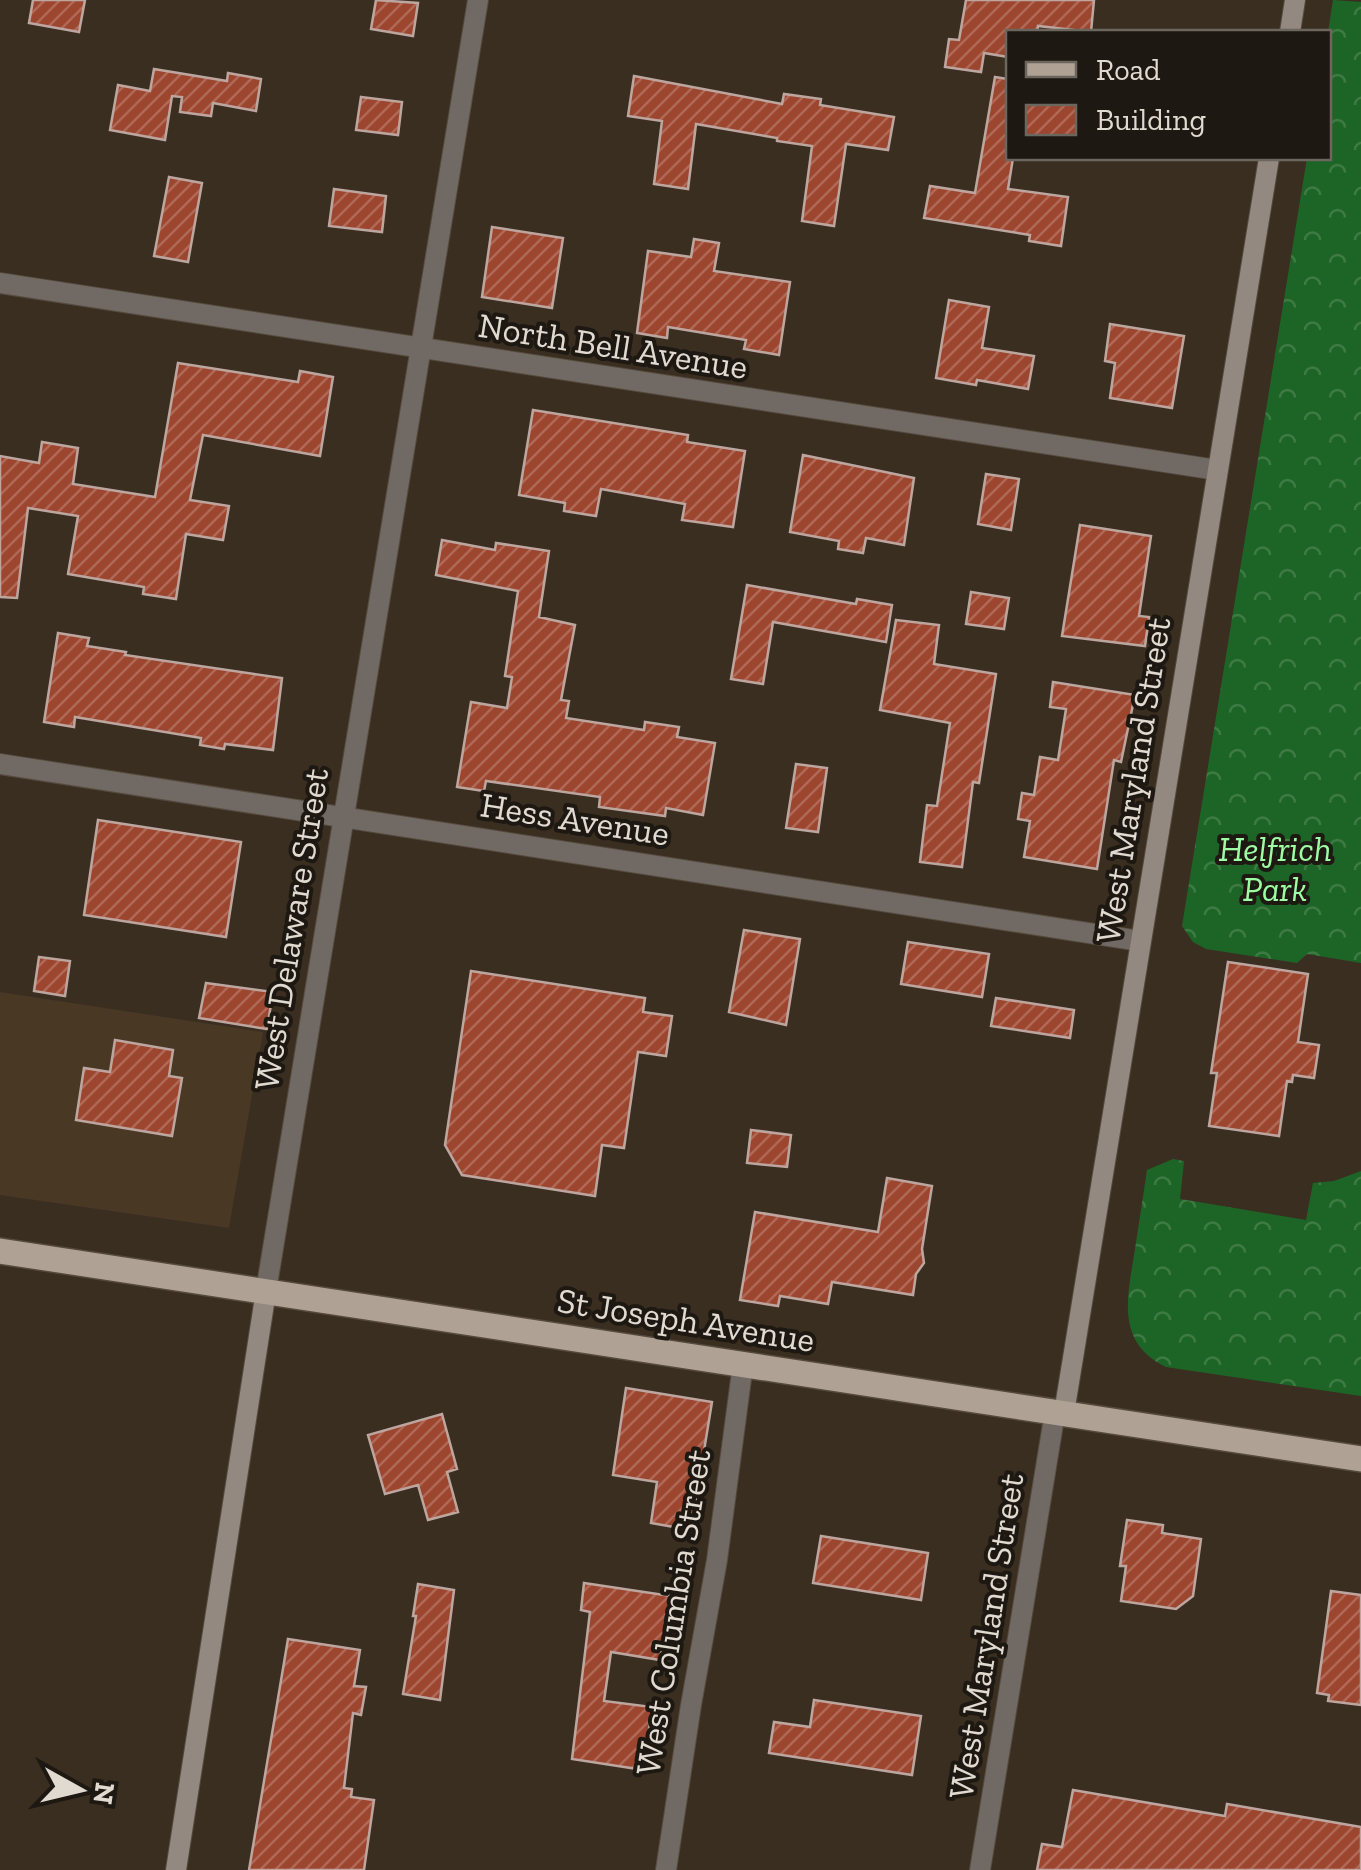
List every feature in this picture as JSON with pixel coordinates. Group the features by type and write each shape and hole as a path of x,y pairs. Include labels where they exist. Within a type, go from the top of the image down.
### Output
{"main road":[{"name":"St Joseph Avenue","path":"0,1252 1361,1459"}],"street":[{"name":"West Delaware Street","path":"176,1870 342,816 478,0"},
{"path":"1290,30 1295,0"},
{"name":"West Maryland Street","path":"980,1870 1140,941 1269,160"},
{"name":"North Bell Avenue","path":"0,283 1217,470"},
{"name":"Hess Avenue","path":"0,764 1140,941"},
{"name":"West Columbia Street","path":"666,1870 690,1705 717,1560 743,1364"}],"shaded area":[{"path":"0,992 263,1032 229,1228 0,1195"}],"green space":[{"name":"Helfrich Park","path":"1333,0 1361,2 1361,963 1307,954 1297,963 1206,949 1193,942 1182,926 1307,160 1331,160 1328,30"},
{"path":"1173,1159 1184,1161 1180,1199 1306,1220 1313,1183 1334,1181 1361,1171 1361,1396 1166,1367 1149,1357 1138,1344 1131,1331 1128,1300 1147,1170"}],"building":[{"path":"33,0 85,0 79,32 29,23"},
{"path":"376,0 418,3 413,36 371,29"},
{"path":"966,0 1094,0 1091,30 1038,26 1037,30 1006,30 1006,57 984,53 981,72 945,67 949,39 959,40"},
{"path":"154,69 227,81 228,73 261,79 256,111 213,103 211,116 180,112 182,97 172,96 165,140 110,130 118,85 150,91"},
{"path":"634,76 782,104 784,94 821,99 820,105 894,117 888,150 846,144 834,226 802,221 812,146 696,124 688,189 654,184 662,121 628,116"},
{"path":"995,77 1006,79 1006,160 1013,160 1008,189 1068,197 1061,246 1029,241 1030,235 924,218 930,186 975,193"},
{"path":"361,97 402,102 398,135 356,130"},
{"path":"169,177 202,183 188,262 154,256"},
{"path":"334,189 386,196 382,232 329,226"},
{"path":"492,227 563,238 552,308 482,297"},
{"path":"694,239 719,243 714,271 790,282 779,355 744,349 746,340 668,327 667,338 637,333 648,251 691,257"},
{"path":"949,300 989,307 982,348 1034,356 1028,389 936,378"},
{"path":"1110,324 1184,336 1172,408 1110,398 1115,363 1105,361"},
{"path":"178,363 298,382 300,371 333,377 320,456 203,435 190,500 229,506 223,540 186,534 176,599 143,594 144,587 68,574 78,516 28,508 17,598 0,597 0,456 39,463 42,442 78,448 73,484 155,497"},
{"path":"533,410 688,435 687,442 745,451 733,527 682,520 685,504 601,489 596,516 564,511 565,503 519,495"},
{"path":"803,455 914,478 904,545 866,538 863,553 838,549 839,541 790,532"},
{"path":"986,474 1019,479 1011,530 978,524"},
{"path":"1080,525 1151,536 1139,616 1149,617 1145,646 1062,636"},
{"path":"442,540 495,550 496,543 549,551 539,617 575,625 561,700 569,701 566,718 644,730 645,722 679,727 677,737 715,743 703,815 666,808 665,816 599,807 600,797 486,781 484,791 457,787 471,702 507,708 512,677 505,676 518,591 436,575"},
{"path":"747,585 856,604 857,599 892,605 886,642 773,622 763,684 731,679"},
{"path":"971,592 1009,598 1004,629 966,624"},
{"path":"896,620 939,625 934,664 996,674 979,783 973,782 962,867 920,862 927,805 937,806 950,723 880,710"},
{"path":"58,633 89,638 87,646 126,652 125,655 282,678 273,750 200,745 201,738 75,717 74,727 44,722"},
{"path":"1053,682 1135,695 1121,762 1114,760 1097,869 1024,857 1030,821 1018,819 1022,793 1034,795 1040,757 1058,760 1066,709 1050,707"},
{"path":"796,764 827,768 818,832 786,828"},
{"path":"98,820 241,842 226,937 84,915"},
{"path":"744,930 800,939 786,1025 729,1012"},
{"path":"908,942 989,954 982,997 901,984"},
{"path":"39,957 70,961 65,996 34,991"},
{"path":"1228,962 1308,974 1298,1042 1319,1045 1314,1078 1293,1075 1292,1082 1287,1081 1279,1136 1209,1126 1217,1073 1211,1073"},
{"path":"471,971 645,998 643,1012 672,1016 666,1056 638,1052 624,1148 602,1145 595,1196 462,1175 445,1145"},
{"path":"206,983 273,992 267,1029 199,1018"},
{"path":"996,998 1074,1010 1070,1038 991,1026"},
{"path":"115,1040 173,1050 169,1076 182,1078 172,1136 76,1120 84,1068 110,1072"},
{"path":"751,1130 791,1135 787,1167 747,1163"},
{"path":"887,1178 932,1186 922,1249 924,1263 916,1274 913,1295 832,1282 828,1304 780,1296 778,1306 740,1300 755,1212 878,1232"},
{"path":"626,1388 712,1402 691,1530 651,1523 657,1482 613,1475"},
{"path":"442,1414 457,1469 447,1472 458,1512 428,1520 418,1485 385,1494 368,1435"},
{"path":"1127,1520 1163,1525 1162,1533 1201,1539 1193,1596 1176,1609 1121,1601 1126,1566 1120,1566"},
{"path":"821,1536 928,1553 921,1600 813,1583"},
{"path":"584,1583 671,1596 660,1660 611,1652 604,1701 652,1707 644,1770 572,1759 590,1612 581,1610"},
{"path":"418,1584 454,1590 440,1700 403,1694"},
{"path":"1331,1591 1361,1595 1361,1705 1328,1701 1329,1695 1317,1693"},
{"path":"288,1639 360,1650 354,1686 366,1687 361,1715 353,1713 344,1788 352,1789 351,1797 374,1800 364,1870 249,1870"},
{"path":"814,1700 921,1716 912,1775 769,1753 774,1722 810,1727"},
{"path":"1073,1790 1225,1816 1227,1804 1361,1827 1361,1870 1037,1870 1042,1844 1062,1847"}]}
